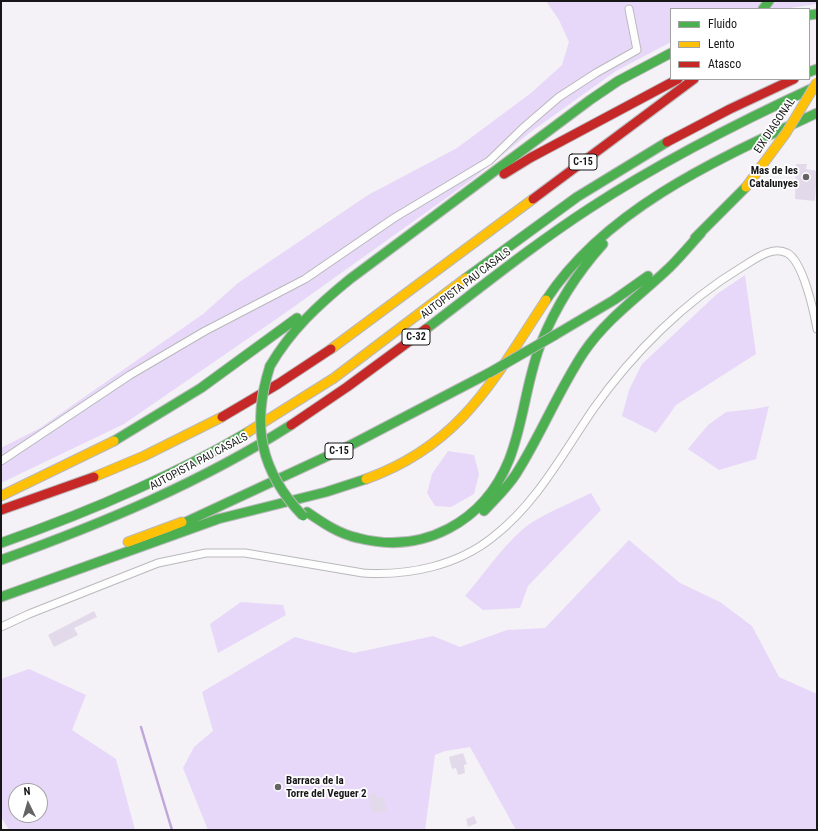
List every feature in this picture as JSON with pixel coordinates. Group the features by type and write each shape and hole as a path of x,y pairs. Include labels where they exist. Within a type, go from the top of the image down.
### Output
{"highway":[{"path":"670,54 618,81 590,100 317,306 285,338 272,367 265,405 267,445 273,464 283,485 305,514 323,531 337,538 358,545 382,549 396,549 426,545 440,540 464,526 495,501 519,472 575,366 596,336 628,302 667,271 701,233"},
{"path":"272,367 290,342 315,316 495,179 530,158 676,80"},
{"name":"C-15","path":"1,511 69,488 142,458 200,430 279,384 364,324 693,80"},
{"name":"AUTOPISTA PAU CASALS","path":"1,543 71,518 144,486 190,464 272,418 345,369 514,242 598,184 698,124 792,80"},
{"name":"EIX DIAGONAL","path":"701,233 746,187 786,133 817,82"},
{"name":"AUTOPISTA PAU CASALS","path":"1,560 82,531 129,511 201,476 273,436 353,384 525,254 602,200 670,158 709,137 817,86"},
{"path":"133,548 238,513 365,480 390,470 425,450 457,425 479,400 515,350 550,293 572,264 593,243 626,216 660,194 739,151 817,113"},
{"path":"305,514 340,533 367,542 382,544 410,542 437,535 461,522 471,514 492,492 504,470 518,431 534,362 550,321 574,279 604,244 631,220 658,201 739,151"},
{"name":"C-15","path":"1,597 133,548 144,540 172,529 186,521 339,451 489,373 555,335 640,282 701,233"},
{"path":"1,496 80,459 172,406 225,371 318,301 370,266"},
{"path":"1,589 186,521"}],"street":[{"path":"1,461 130,376 205,330 305,279 394,218 489,161 523,128 559,97 596,73 637,50 629,9"},
{"path":"1,627 29,614 158,563 206,553 245,553 363,573 382,574 423,569 443,563 478,547 507,526 538,491 617,377 669,324 727,276 770,252 786,252 792,257 798,266 817,329"}],"shaded area":[{"path":"546,1 817,1 817,4 790,8 670,8 670,43 616,71 532,131 470,181 288,311 124,424 1,483 1,448 40,428 203,314 238,283 368,195 457,148 531,93 562,65 569,42 559,20"},
{"path":"745,275 756,354 676,405 656,433 622,416 629,390 642,364 717,294"},
{"path":"769,406 756,459 719,470 688,449 708,425 726,412"},
{"path":"448,451 474,455 479,474 474,494 451,507 435,506 427,493 432,474"},
{"path":"591,493 601,510 528,586 520,608 483,610 465,596 515,536 529,524 546,514"},
{"path":"629,540 680,583 720,602 752,626 779,677 817,694 817,830 516,830 470,747 445,751 435,755 425,830 208,830 183,768 194,747 213,731 202,692 295,637 354,653 433,636 460,647 507,630 545,628"},
{"path":"241,602 283,605 286,615 218,653 210,624"},
{"path":"29,669 86,695 72,730 116,759 135,830 9,830 1,817 1,679"}],"building":[{"name":"Mas de les Catalunyes","path":"796,164 807,164 806,169 817,171 815,201 795,199"},
{"path":"94,611 97,617 74,628 78,635 54,647 48,635"},
{"path":"463,753 467,764 464,765 465,773 458,775 456,768 452,769 449,757"},
{"path":"375,793 377,799 383,797 387,811 373,813 368,795"},
{"path":"474,816 477,823 468,827 466,819"}],"waterway":[{"path":"141,727 172,830"}],"traffic: fast":[{"path":"764,8 769,1"},
{"path":"810,15 817,14"},
{"path":"270,366 287,341 306,319 327,298 350,279 590,100 618,81 670,54"},
{"path":"810,72 817,69"},
{"path":"426,329 548,237 617,191 701,143 817,86"},
{"path":"546,300 571,267 600,238 633,212 704,168 742,148 817,113"},
{"path":"466,278 577,197 667,142"},
{"path":"695,238 746,187"},
{"path":"484,511 505,489 516,474 534,444 575,367 593,340 603,328 670,267 701,233"},
{"path":"307,512 344,534 382,542 406,542 428,537 448,529 467,516 484,501 498,482 509,460 518,431 536,357 553,316 575,279 603,244"},
{"path":"555,335 614,300 648,276"},
{"path":"114,441 201,388 297,318"},
{"path":"489,373 555,335"},
{"path":"270,366 264,388 261,408 263,446 277,482 288,499 303,516"},
{"path":"175,527 347,447 489,373"},
{"path":"1,560 113,517 186,484 257,446 291,425"},
{"path":"1,543 127,494 188,465 248,432"},
{"path":"1,597 218,519 326,492 366,479"}],"traffic: slow":[{"path":"746,187 786,133 817,82"},
{"path":"331,349 533,199"},
{"path":"248,432 334,378 466,278"},
{"path":"366,479 399,465 427,448 451,428 472,406 491,382 546,300"},
{"path":"94,477 144,456 222,417"},
{"path":"1,496 114,441"},
{"path":"128,542 182,522"}],"traffic: jam":[{"path":"504,174 530,158 676,80"},
{"path":"533,199 693,80"},
{"path":"667,142 730,109 792,80"},
{"path":"291,425 347,387 426,329"},
{"path":"222,417 278,384 331,349"},
{"path":"1,510 94,477"}],"place":[{"name":"Mas de les Catalunyes","path":"806,177"},
{"name":"Barraca de la Torre del Veguer 2","path":"278,787"}]}
